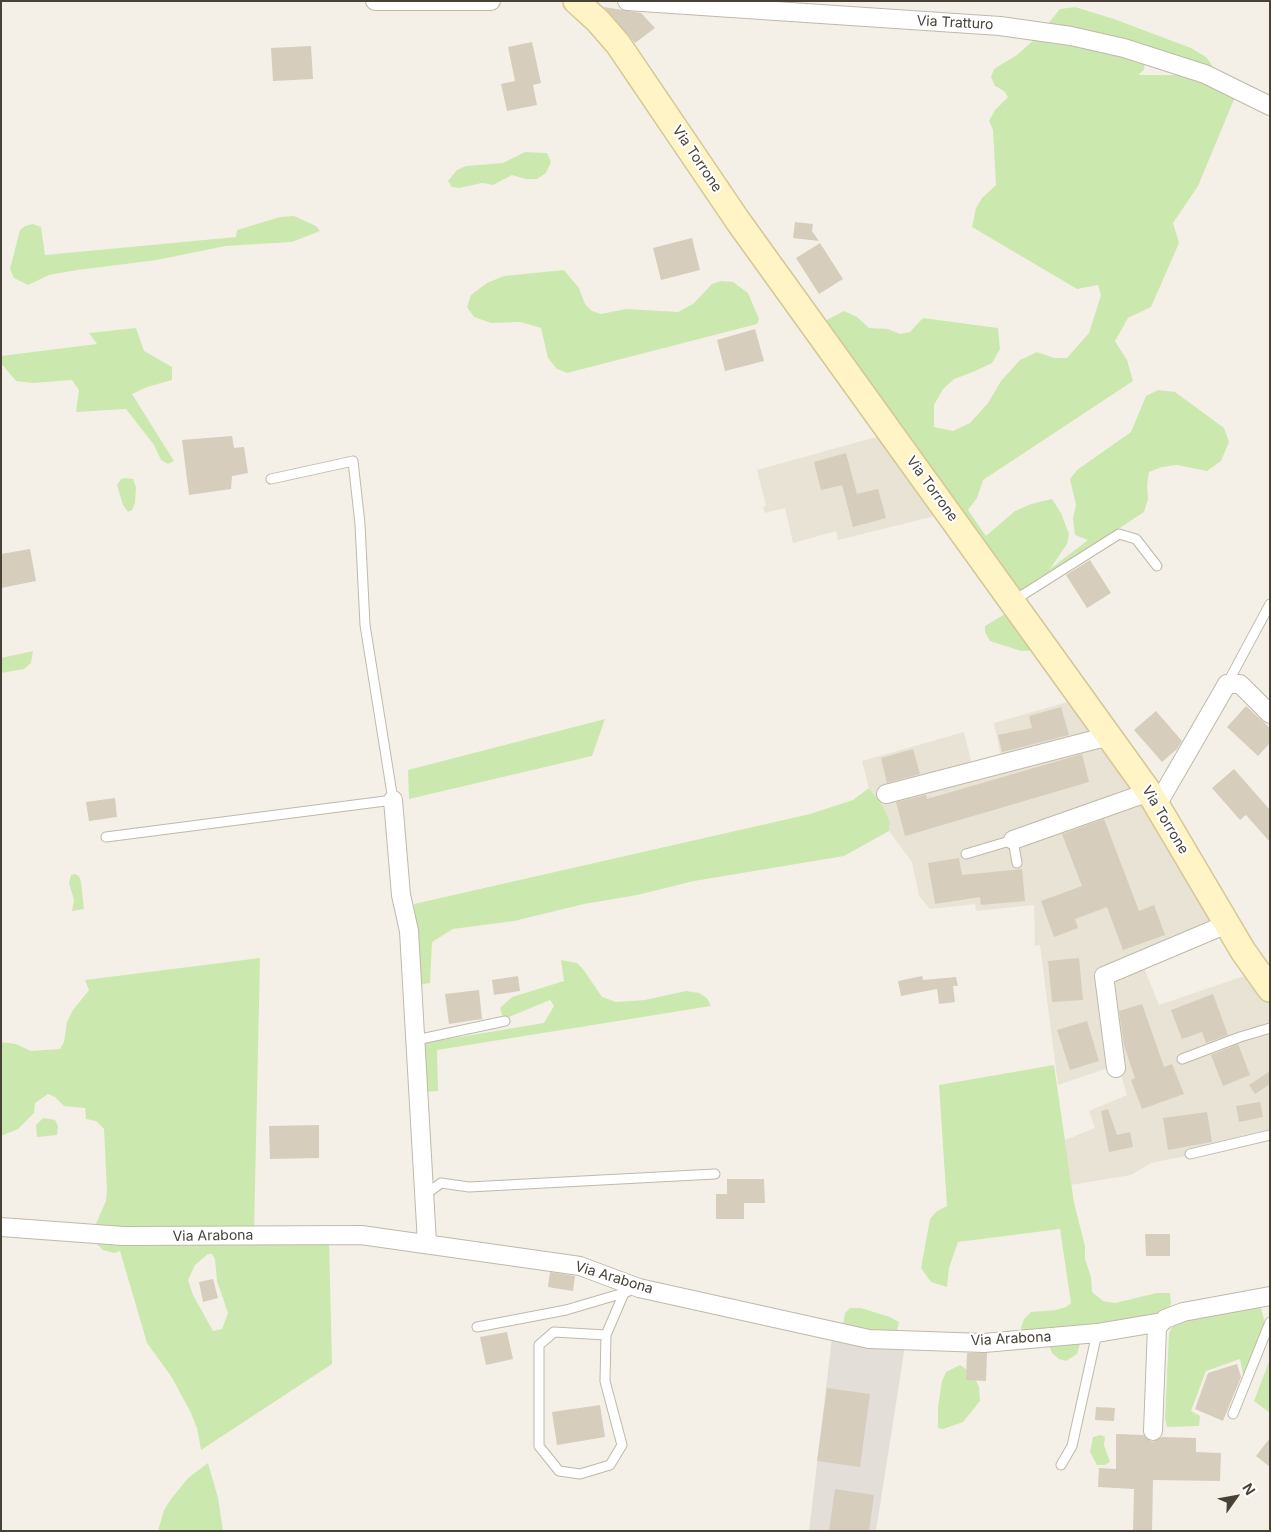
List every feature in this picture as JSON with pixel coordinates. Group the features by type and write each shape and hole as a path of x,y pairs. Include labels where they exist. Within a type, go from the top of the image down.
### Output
{"main road":[{"name":"Via Torrone","path":"576,1 598,21 618,44 744,229 1109,736 1153,799 1227,924 1270,989"}],"street":[{"path":"375,1 491,1"},
{"name":"Via Tratturo","path":"627,1 1000,26 1071,36 1124,48 1205,74 1270,106"},
{"path":"1013,840 1153,799 1227,684 1240,684 1270,714"},
{"path":"886,794 1109,736"},
{"path":"393,800 401,895 409,931 427,1243"},
{"path":"1116,1068 1104,976 1227,924"},
{"name":"Via Arabona","path":"1,1227 132,1236 361,1234 580,1266 632,1290 869,1339 984,1343 1097,1333 1162,1322 1183,1312 1270,1296"},
{"path":"1153,1431 1157,1328 1162,1322"}],"lane":[{"path":"106,837 393,800 365,625 360,524 353,461 271,479"},
{"path":"1013,601 1119,534 1136,539 1157,566"},
{"path":"1227,684 1270,604"},
{"path":"966,854 1013,840 1017,863"},
{"path":"416,1040 505,1021"},
{"path":"1182,1059 1240,1036 1270,1028"},
{"path":"1190,1154 1270,1135"},
{"path":"425,1195 441,1183 469,1186 715,1174"},
{"path":"477,1327 566,1310 632,1290"},
{"path":"606,1335 554,1332 539,1345 539,1446 559,1471 580,1474 610,1465 622,1445 605,1381 606,1335 632,1290"},
{"path":"1233,1414 1270,1322"},
{"path":"1061,1464 1072,1446 1097,1333"}],"shaded area":[{"path":"887,434 943,514 838,540 836,531 793,543 785,508 765,513 763,507 766,506 757,470"},
{"path":"1078,699 1224,930 1143,965 1159,1005 1250,974 1270,1002 1270,1139 1151,1163 1131,1175 1071,1185 1065,1140 1095,1128 1089,1111 1127,1095 1120,1071 1111,1067 1058,1085 1040,945 1035,946 1034,905 976,911 975,904 930,909 919,896 912,862 889,831 890,822 884,808 869,788 862,761 964,732 972,764 1001,757 994,723"},
{"path":"832,1337 905,1346 876,1531 809,1531"}],"green space":[{"path":"1075,7 1114,19 1191,48 1206,57 1235,97 1198,186 1173,223 1179,243 1151,307 1128,318 1115,341 1127,360 1133,381 983,480 977,498 968,510 986,536 1015,511 1031,504 1052,499 1061,513 1069,534 1067,544 1050,569 1088,540 1075,535 1073,518 1076,505 1070,479 1077,470 1131,432 1146,396 1158,390 1175,392 1224,428 1229,442 1221,461 1207,471 1177,465 1162,467 1149,472 1147,485 1148,499 1144,512 1019,594 823,322 844,311 857,317 869,328 888,329 900,334 910,332 923,318 998,328 1000,349 992,363 954,379 943,389 934,405 934,427 953,431 970,423 988,403 1001,381 1020,360 1037,352 1054,358 1067,358 1089,333 1101,295 1098,285 1077,289 972,227 976,208 982,198 996,185 993,130 989,121 995,110 1008,97 1004,91 995,86 991,77 994,69 1017,55 1037,37 1060,9","holes":["1147,49 1184,62 1179,75 1138,75 1144,70"]},
{"path":"525,152 547,153 551,162 546,173 537,179 526,179 512,175 493,185 482,183 459,188 452,187 448,181 457,170 466,166 503,163"},
{"path":"294,216 316,226 320,231 292,242 225,246 157,260 49,275 28,285 14,278 10,269 20,230 25,226 33,224 41,227 45,255 236,237 237,230 280,217"},
{"path":"564,270 579,288 585,304 592,311 601,314 626,309 678,312 693,304 712,284 721,281 733,282 748,293 759,319 757,324 567,373 557,369 548,358 541,328 521,322 491,323 474,317 467,307 471,295 487,283 504,276"},
{"path":"136,328 144,351 172,367 172,380 147,387 132,394 174,461 168,464 161,460 154,445 126,409 76,412 79,390 72,380 33,383 16,381 1,363 1,356 97,344 89,333"},
{"path":"121,479 133,479 136,487 135,503 132,510 128,512 123,505 117,485"},
{"path":"997,599 1044,650 1021,651 990,641 985,632 985,626 1005,614"},
{"path":"33,651 31,663 24,669 1,673 1,658"},
{"path":"605,719 592,756 409,799 408,770"},
{"path":"869,788 884,808 890,822 889,831 844,856 694,881 514,921 453,929 432,942 430,983 419,985 414,904 810,814 853,800"},
{"path":"71,875 79,876 81,882 84,909 72,911 74,900 69,883"},
{"path":"260,958 254,1233 329,1238 332,1364 201,1450 197,1428 190,1411 171,1376 147,1343 120,1251 114,1253 103,1250 90,1237 106,1201 104,1129 96,1121 86,1119 85,1108 64,1106 55,1097 48,1094 35,1103 34,1113 18,1129 1,1136 1,1042 16,1044 31,1051 60,1049 64,1042 67,1022 73,1010 89,990 85,980","holes":["208,1254 212,1254 215,1259 217,1281 228,1313 222,1329 213,1331 193,1295 188,1280 195,1265"]},
{"path":"561,960 577,963 602,997 616,1002 645,1000 686,991 699,993 707,998 711,1006 437,1050 438,1091 423,1092 421,1053 424,1043 544,1023 554,1006 550,1000 509,1017 502,1015 500,1008 512,997 564,981"},
{"path":"1054,1065 1074,1203 1085,1246 1085,1259 1091,1277 1092,1292 1103,1301 1115,1303 1157,1293 1170,1293 1171,1302 1170,1312 1082,1337 1077,1354 1066,1361 1059,1359 1052,1353 1047,1341 1022,1332 1021,1327 1024,1319 1031,1312 1056,1310 1066,1307 1071,1303 1060,1229 958,1242 949,1268 947,1287 931,1282 921,1268 930,1219 937,1211 947,1206 939,1085"},
{"path":"43,1118 55,1120 58,1126 57,1135 37,1137 36,1125"},
{"path":"1260,1304 1266,1328 1244,1379 1240,1359 1206,1371 1191,1411 1200,1416 1199,1426 1167,1427 1165,1419 1169,1333 1173,1324"},
{"path":"850,1308 861,1308 890,1317 899,1322 896,1335 843,1326 845,1313"},
{"path":"1270,1359 1270,1413 1254,1401"},
{"path":"960,1365 973,1374 979,1387 980,1401 963,1422 943,1429 938,1428 938,1407 942,1381 946,1372"},
{"path":"1101,1435 1105,1437 1104,1445 1110,1462 1105,1465 1097,1465 1090,1452 1093,1437"},
{"path":"208,1463 218,1498 223,1531 158,1531 164,1510 171,1499 188,1478"}],"building":[{"path":"604,7 641,13 655,28 635,43"},
{"path":"532,42 541,83 533,85 537,105 507,111 501,84 515,81 508,47"},
{"path":"311,46 313,79 273,81 271,48"},
{"path":"795,222 813,224 812,231 819,241 793,238"},
{"path":"692,238 700,270 661,280 653,248"},
{"path":"820,243 843,279 819,294 796,258"},
{"path":"755,329 764,361 725,371 717,340"},
{"path":"232,436 234,448 244,447 248,473 232,476 231,489 189,495 182,440"},
{"path":"846,453 857,494 878,489 886,518 853,527 842,485 821,490 814,462"},
{"path":"30,549 36,581 1,588 1,554"},
{"path":"1090,560 1111,593 1087,608 1066,575"},
{"path":"1246,706 1270,728 1270,743 1258,756 1227,727"},
{"path":"1061,707 1069,735 1002,752 998,735 1032,728 1029,716"},
{"path":"1156,711 1182,741 1177,749 1162,762 1134,730"},
{"path":"913,749 920,774 887,783 881,758"},
{"path":"1082,754 1089,782 905,836 896,802 926,795 927,799"},
{"path":"1234,769 1270,810 1270,842 1246,815 1240,820 1212,788"},
{"path":"115,798 117,817 89,821 86,802"},
{"path":"1104,819 1139,911 1154,905 1165,935 1123,950 1107,907 1075,919 1078,928 1054,937 1041,901 1082,886 1062,834"},
{"path":"959,858 962,875 1022,869 1025,901 981,905 980,897 935,904 928,863"},
{"path":"1079,958 1083,1000 1052,1002 1048,961"},
{"path":"518,976 520,991 494,995 492,980"},
{"path":"922,976 923,980 956,977 958,986 953,986 955,1002 939,1004 937,989 901,996 898,981"},
{"path":"479,990 482,1019 449,1024 445,994"},
{"path":"1213,994 1228,1035 1206,1043 1202,1032 1182,1039 1171,1010"},
{"path":"1142,1004 1164,1067 1172,1064 1184,1094 1142,1109 1131,1080 1135,1078 1124,1045 1119,1011"},
{"path":"1087,1021 1099,1061 1070,1070 1057,1030"},
{"path":"1238,1044 1250,1075 1223,1086 1211,1055"},
{"path":"1270,1071 1270,1084 1255,1094 1249,1085"},
{"path":"1260,1102 1263,1117 1239,1122 1236,1106"},
{"path":"1108,1109 1117,1135 1130,1132 1133,1147 1109,1152 1101,1111"},
{"path":"1207,1112 1212,1142 1168,1150 1163,1118"},
{"path":"319,1125 319,1158 270,1159 269,1126"},
{"path":"727,1179 764,1179 765,1203 744,1203 744,1219 716,1219 716,1194 727,1194"},
{"path":"1145,1234 1170,1234 1170,1256 1146,1256"},
{"path":"550,1272 575,1276 573,1291 548,1287"},
{"path":"213,1279 218,1298 203,1302 199,1282"},
{"path":"507,1332 513,1359 486,1365 480,1337"},
{"path":"967,1353 987,1353 986,1381 966,1380"},
{"path":"1237,1364 1241,1377 1223,1421 1195,1409 1208,1373"},
{"path":"827,1388 870,1394 860,1467 817,1461"},
{"path":"600,1405 605,1437 557,1445 552,1412"},
{"path":"1096,1407 1115,1408 1114,1421 1095,1420"},
{"path":"1116,1434 1143,1435 1152,1442 1162,1437 1196,1438 1196,1452 1221,1453 1220,1481 1153,1480 1152,1531 1133,1531 1134,1489 1098,1487 1099,1468 1116,1469"},
{"path":"1270,1438 1270,1467 1256,1456"},
{"path":"835,1489 874,1495 869,1531 829,1531"}]}
